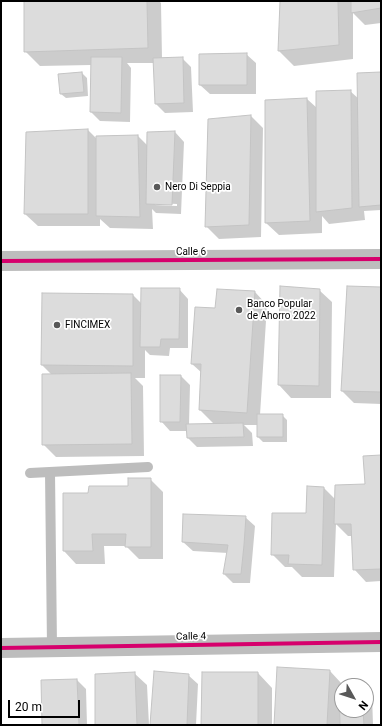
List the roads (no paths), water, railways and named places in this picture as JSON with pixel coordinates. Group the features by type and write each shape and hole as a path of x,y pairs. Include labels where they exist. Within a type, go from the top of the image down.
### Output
{"street":[{"name":"Calle 6","path":"1,261 381,259"},
{"name":"Calle 4","path":"1,648 381,642"}],"lane":[{"path":"30,473 148,467"},
{"path":"50,472 52,647"}],"place":[{"name":"Nero Di Seppia","path":"157,187"},
{"name":"Banco Popular de Ahorro 2022","path":"239,310"},
{"name":"FINCIMEX","path":"57,325"}]}
